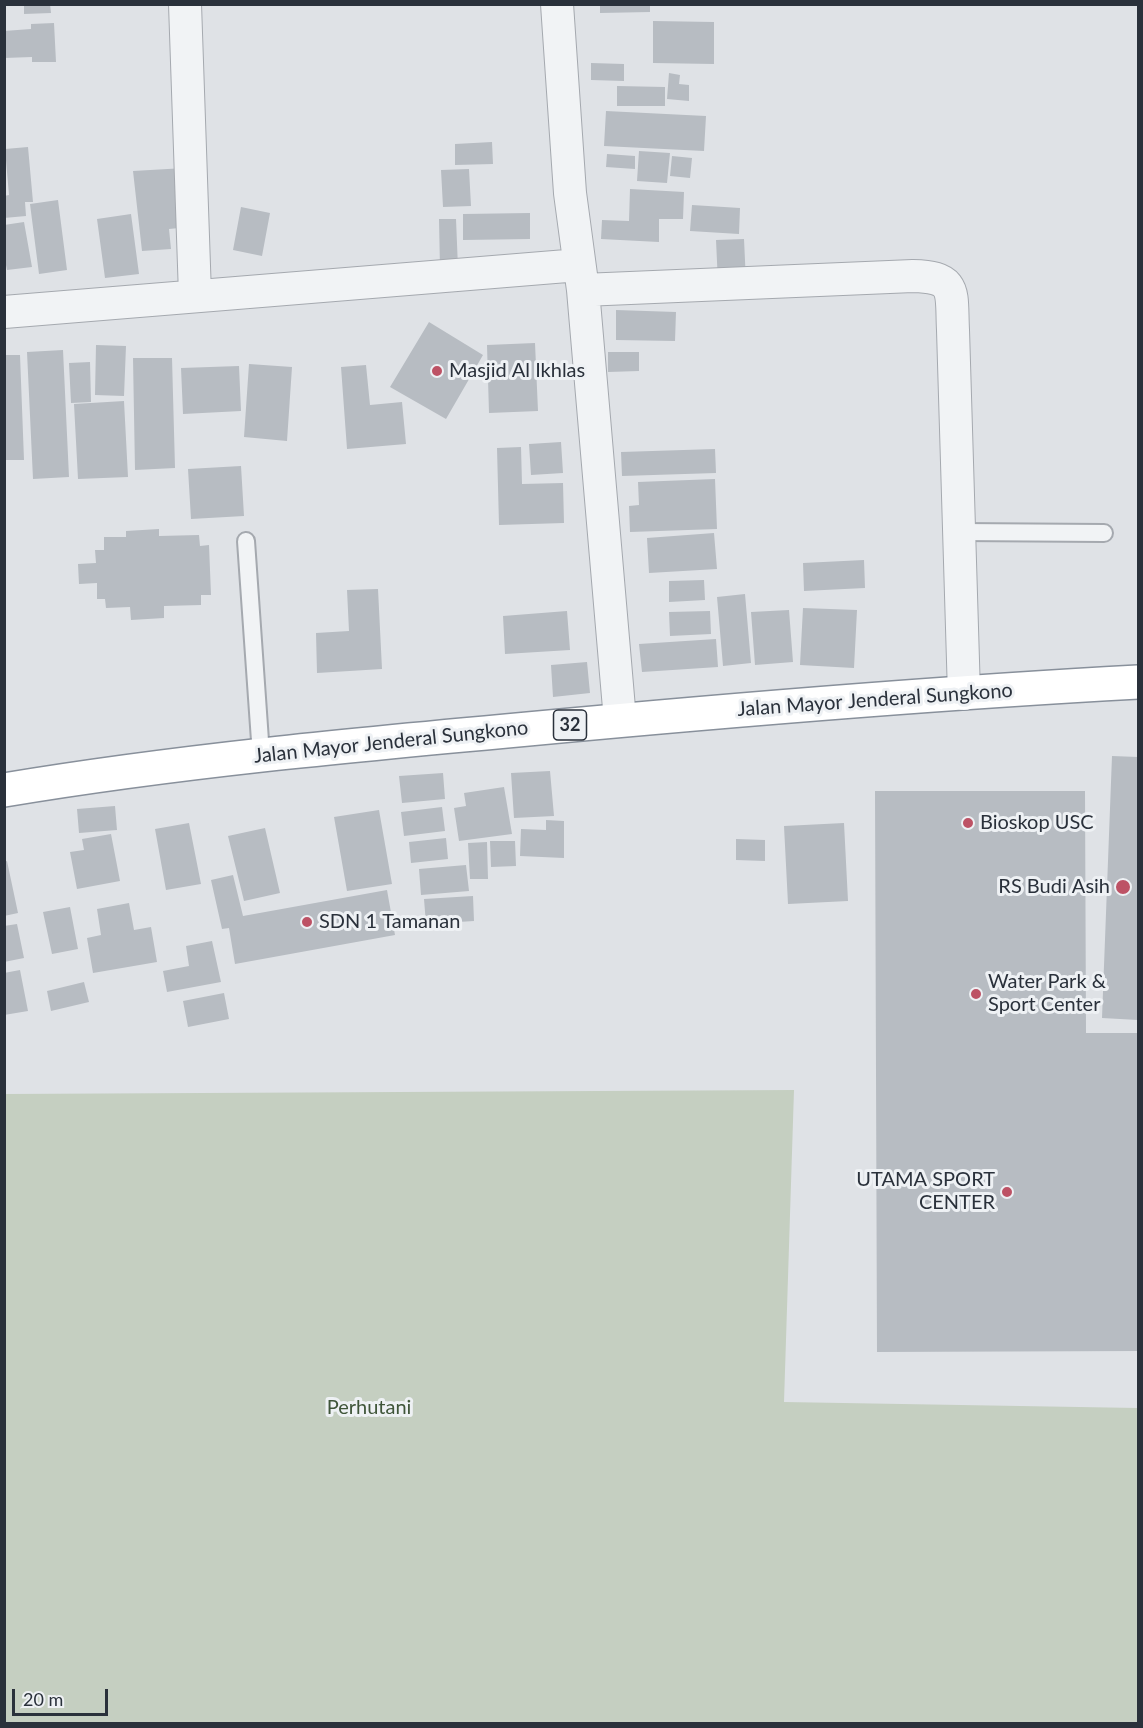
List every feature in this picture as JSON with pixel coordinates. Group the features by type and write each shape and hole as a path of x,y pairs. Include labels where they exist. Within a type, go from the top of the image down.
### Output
{"highway":[{"name":"Jalan Mayor Jenderal Sungkono","path":"4,789 108,772 620,720 1138,682"}],"street":[{"path":"185,4 195,295"},
{"path":"557,4 570,193 581,277 620,720"},
{"path":"4,312 195,295 581,277 935,277 945,282 951,292 964,694"}],"lane":[{"path":"959,532 1104,533"},
{"path":"246,541 261,755"}],"green space":[{"name":"Perhutani","path":"794,1090 784,1402 1138,1408 1138,1723 5,1723 5,1094"}],"building":[{"path":"24,4 50,4 51,13 24,14"},
{"path":"600,4 650,4 650,12 600,13"},
{"path":"653,21 714,22 714,64 653,63"},
{"path":"54,23 56,62 32,62 32,57 4,58 4,31 31,29 31,24"},
{"path":"591,63 624,64 624,81 591,80"},
{"path":"669,73 680,75 679,84 689,85 689,101 667,99"},
{"path":"617,86 665,87 665,106 617,106"},
{"path":"606,111 706,116 704,151 604,146"},
{"path":"492,142 493,164 455,165 455,144"},
{"path":"28,147 33,202 25,202 26,216 4,218 4,196 9,195 5,149"},
{"path":"639,151 670,153 667,183 637,181"},
{"path":"607,154 635,156 635,169 606,167"},
{"path":"672,156 692,158 690,178 670,176"},
{"path":"185,168 189,227 169,229 171,249 142,251 133,171"},
{"path":"469,169 471,206 443,207 441,170"},
{"path":"630,189 684,192 683,219 659,219 659,242 601,239 602,220 629,221"},
{"path":"58,200 67,270 39,274 30,204"},
{"path":"692,205 740,208 739,234 690,231"},
{"path":"241,207 270,213 262,256 233,250"},
{"path":"530,213 530,239 463,240 463,214"},
{"path":"131,214 139,274 105,278 97,219"},
{"path":"439,219 456,219 458,268 440,269"},
{"path":"24,222 32,267 7,270 4,255 4,225"},
{"path":"744,239 746,282 718,283 716,240"},
{"path":"616,310 676,312 675,341 616,340"},
{"name":"Masjid Al Ikhlas","path":"429,322 483,355 446,419 390,387"},
{"path":"535,343 538,411 489,413 487,345"},
{"path":"96,345 126,346 124,396 95,395"},
{"path":"63,350 69,477 33,479 27,352"},
{"path":"608,352 639,352 639,371 608,372"},
{"path":"4,355 20,355 24,460 4,460"},
{"path":"133,358 172,358 175,468 135,470"},
{"path":"90,362 91,402 71,403 69,363"},
{"path":"249,364 292,367 287,441 244,437"},
{"path":"366,365 370,405 402,402 406,444 347,449 341,367"},
{"path":"239,366 241,411 183,414 181,368"},
{"path":"124,401 128,477 78,479 74,404"},
{"path":"561,442 563,473 531,475 529,444"},
{"path":"521,447 522,484 563,483 564,523 499,525 497,448"},
{"path":"715,449 716,473 622,476 621,452"},
{"path":"241,466 244,516 191,519 188,469"},
{"path":"715,479 717,529 630,532 629,506 639,505 638,482"},
{"path":"159,529 159,536 199,535 200,546 209,545 211,595 201,595 201,605 164,606 164,618 131,620 130,607 106,608 105,599 97,599 97,583 79,584 78,564 96,563 95,550 104,550 104,537 126,537 126,531"},
{"path":"714,533 717,569 649,573 647,538"},
{"path":"864,560 865,588 804,591 803,563"},
{"path":"704,580 705,600 669,602 669,581"},
{"path":"378,589 382,669 317,673 316,633 349,631 347,590"},
{"path":"745,594 751,663 723,666 717,597"},
{"path":"803,608 857,610 854,668 800,665"},
{"path":"789,610 793,662 755,665 751,612"},
{"path":"567,611 570,650 505,654 503,616"},
{"path":"710,611 711,634 670,636 669,612"},
{"path":"716,639 718,667 642,672 639,644"},
{"path":"587,662 590,693 553,697 551,665"},
{"name":"RS Budi Asih","path":"1112,756 1138,757 1138,1020 1102,1018"},
{"path":"550,771 554,816 514,818 511,773"},
{"path":"443,773 445,799 402,803 399,776"},
{"path":"504,787 512,834 459,841 454,808 466,806 464,793"},
{"name":"UTAMA SPORT CENTER","path":"875,791 1085,791 1086,1033 1138,1033 1138,1351 877,1352"},
{"path":"115,806 117,830 79,833 77,809"},
{"path":"442,807 445,831 404,836 401,812"},
{"name":"SDN 1 Tamanan","path":"379,810 392,884 347,891 334,817"},
{"path":"546,820 564,821 564,858 520,856 521,829 546,830"},
{"path":"189,823 201,884 166,890 155,829"},
{"path":"844,823 848,901 788,904 784,826"},
{"name":"SDN 1 Tamanan","path":"265,828 280,893 244,901 228,836"},
{"path":"111,834 120,881 77,889 70,852 84,850 82,839"},
{"path":"446,838 448,859 411,863 409,842"},
{"path":"736,839 765,840 765,861 736,860"},
{"path":"490,841 515,841 516,866 491,867"},
{"path":"487,842 488,879 470,879 468,843"},
{"path":"7,861 18,913 4,916 4,862"},
{"path":"466,865 469,891 421,895 419,869"},
{"name":"SDN 1 Tamanan","path":"233,875 243,916 387,890 395,935 235,964 229,928 222,929 211,880"},
{"path":"473,896 474,921 426,924 424,899"},
{"path":"129,903 134,930 151,927 157,962 93,973 87,938 101,935 97,909"},
{"path":"70,907 78,949 52,954 43,912"},
{"path":"17,924 24,958 4,962 4,926"},
{"path":"212,941 221,982 167,992 163,971 189,966 186,946"},
{"path":"20,970 28,1011 4,1015 4,973"},
{"path":"84,982 89,1002 51,1011 47,991"},
{"path":"224,993 229,1019 188,1027 183,1001"}],"place":[{"name":"Masjid Al Ikhlas","path":"437,371"},
{"name":"Bioskop USC","path":"968,823"},
{"name":"RS Budi Asih","path":"1123,887"},
{"name":"SDN 1 Tamanan","path":"307,922"},
{"name":"Water Park & Sport Center","path":"976,994"},
{"name":"UTAMA SPORT CENTER","path":"1007,1192"}]}
